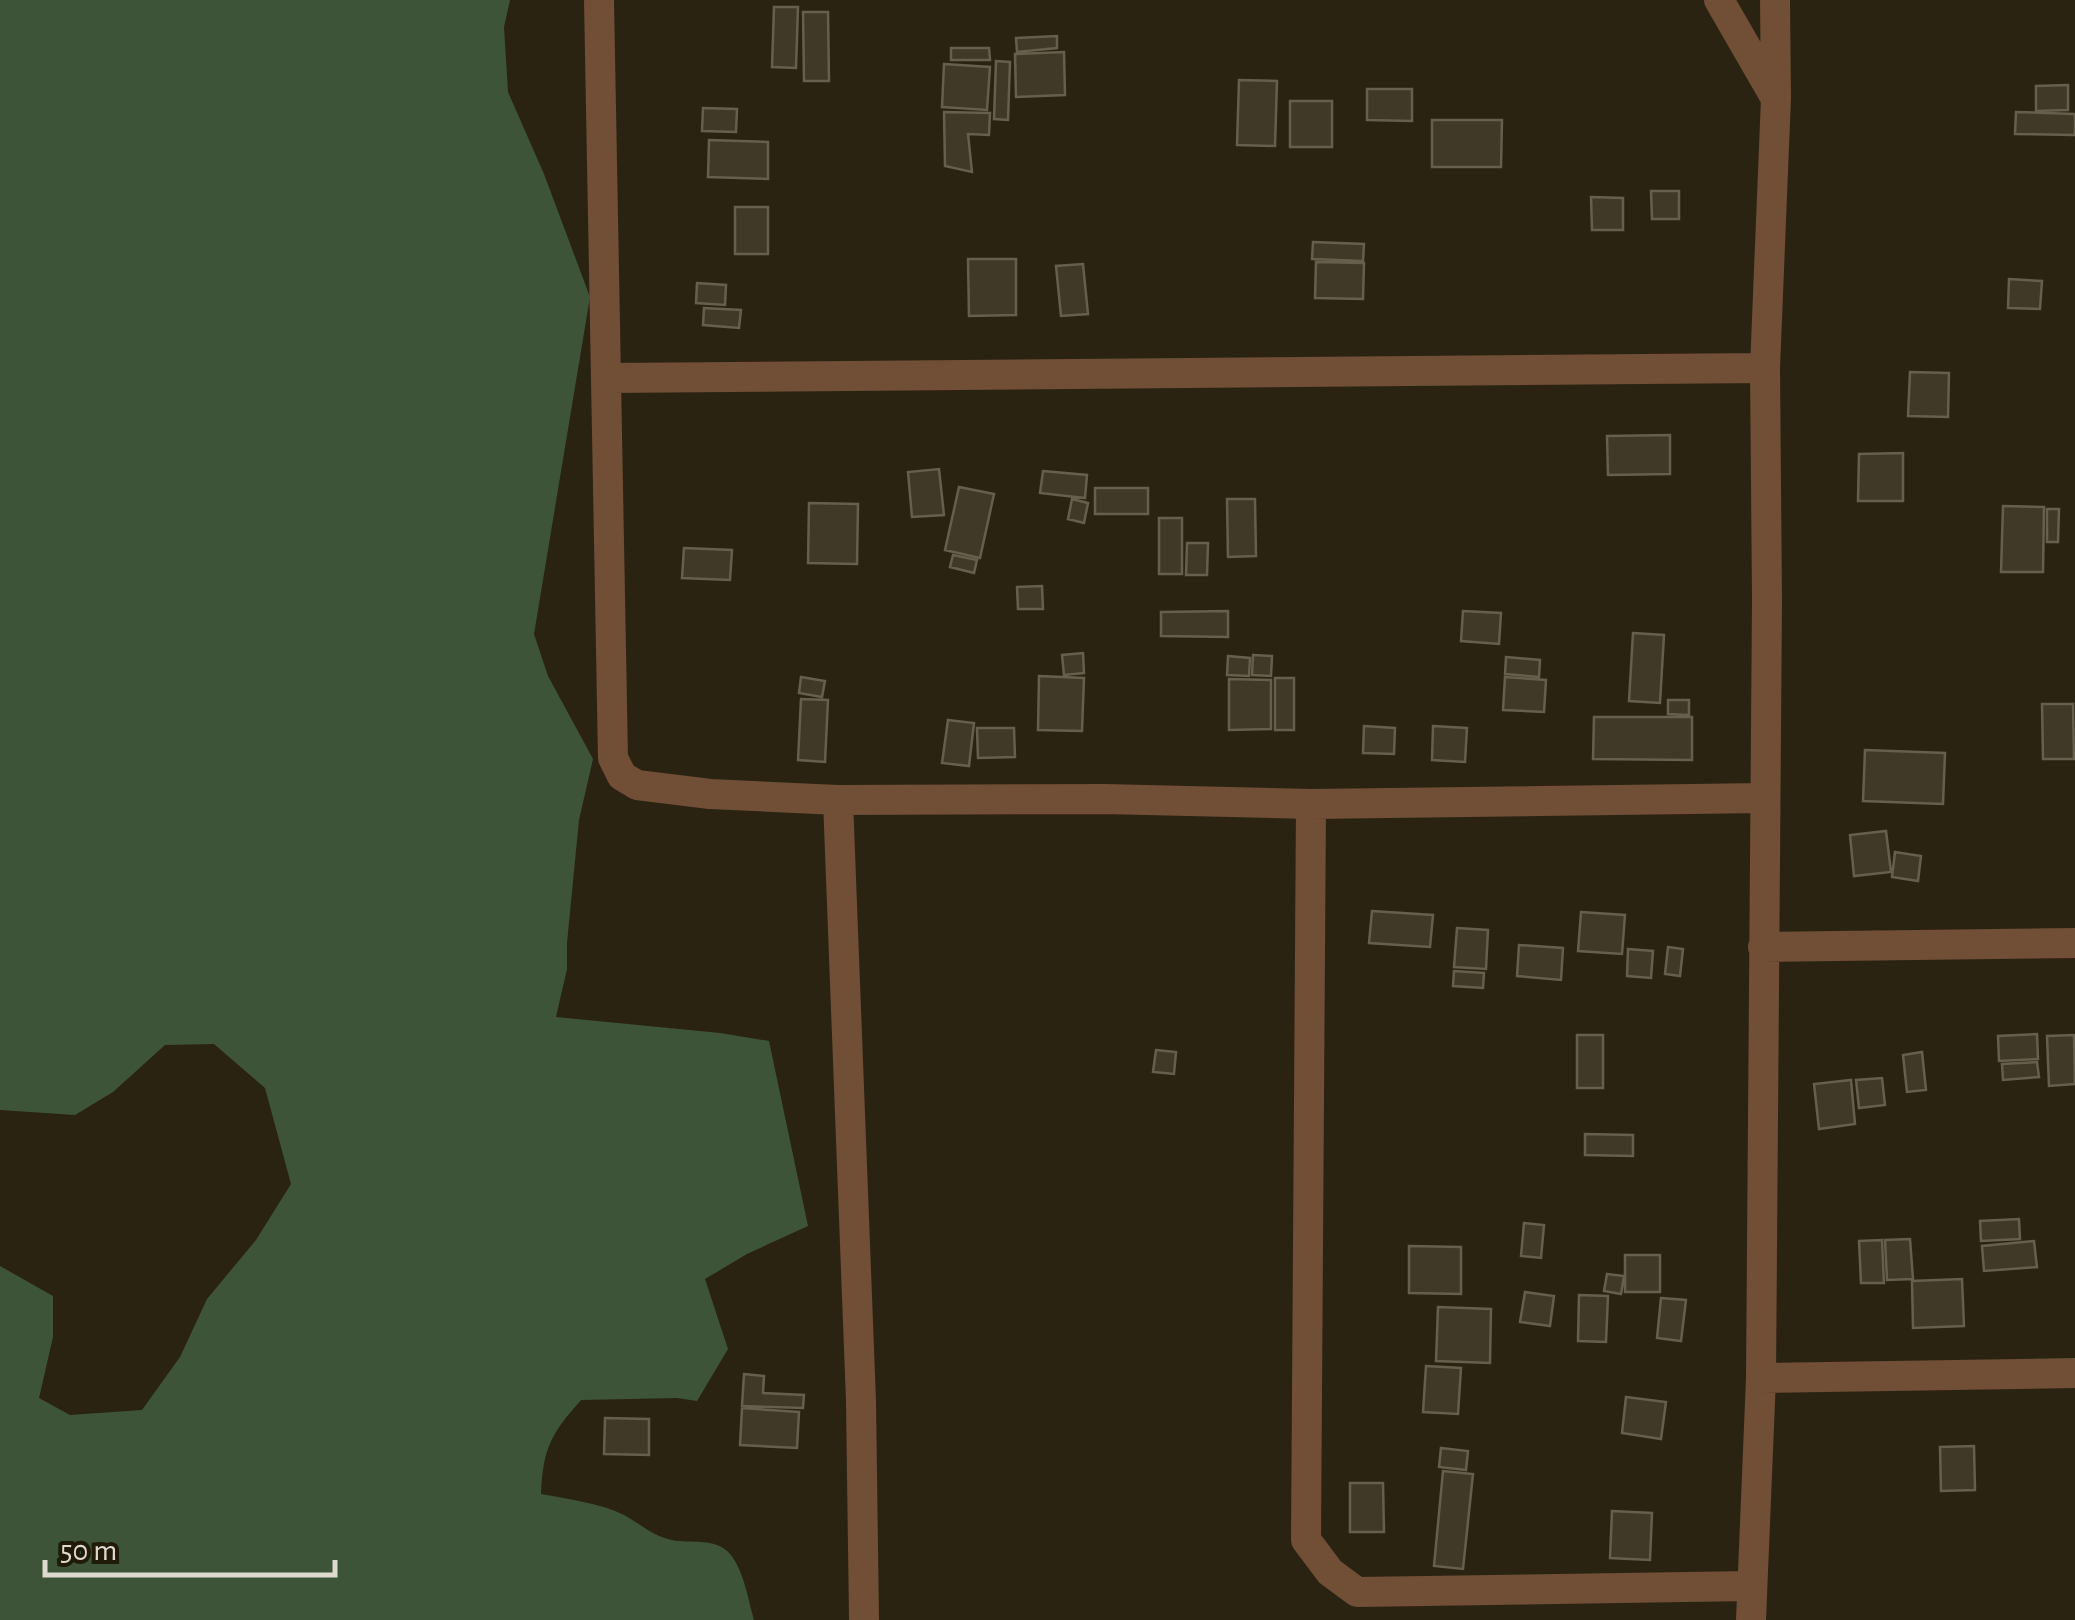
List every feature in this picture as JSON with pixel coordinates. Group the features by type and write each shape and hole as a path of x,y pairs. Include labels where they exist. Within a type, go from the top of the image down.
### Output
{"street":[{"path":"599,0 613,758 622,776 636,786 838,800 1104,799 1311,804 1764,798"},
{"path":"1719,0 1776,98"},
{"path":"1751,1620 1761,1378 1765,368 1776,98 1775,0"},
{"path":"608,378 1765,368"},
{"path":"838,800 861,1401 864,1620"},
{"path":"1311,804 1306,1540 1330,1572 1357,1592 1751,1586"},
{"path":"1763,947 2075,942"},
{"path":"1761,1378 2075,1373"}],"green space":[{"path":"0,0 510,0 504,27 508,92 590,297 534,634 548,676 593,759 579,820 567,969 556,1017 769,1041 808,1226 747,1254 705,1279 728,1349 697,1401 581,1400 550,1443 541,1494 615,1511 665,1538 718,1545 730,1554 739,1569 754,1620 0,1620 0,1266 53,1296 53,1337 39,1398 70,1415 142,1410 180,1357 207,1299 256,1240 291,1184 265,1088 214,1044 165,1045 113,1092 75,1115 0,1110"}],"building":[{"path":"774,7 798,7 796,68 772,67"},
{"path":"803,12 828,12 829,81 804,81"},
{"path":"1057,36 1057,48 1017,52 1016,38"},
{"path":"951,48 989,48 990,60 951,60"},
{"path":"1064,52 1065,95 1016,97 1015,54"},
{"path":"996,61 1010,62 1008,120 994,119"},
{"path":"944,64 990,67 987,110 942,107"},
{"path":"1239,80 1277,81 1275,146 1237,145"},
{"path":"2068,85 2068,110 2036,111 2036,86"},
{"path":"1367,89 1412,89 1412,121 1367,120"},
{"path":"1290,101 1332,101 1332,147 1290,147"},
{"path":"703,108 737,109 736,132 702,131"},
{"path":"944,112 990,113 989,135 968,134 972,172 945,166"},
{"path":"2016,112 2075,114 2075,135 2015,134"},
{"path":"1432,120 1502,120 1501,167 1432,167"},
{"path":"709,140 768,142 768,179 708,177"},
{"path":"1651,191 1679,191 1679,219 1652,219"},
{"path":"1591,197 1623,198 1623,230 1592,230"},
{"path":"735,207 768,207 768,254 735,254"},
{"path":"1313,242 1364,244 1363,261 1312,259"},
{"path":"968,259 1016,259 1016,315 969,316"},
{"path":"1316,262 1364,263 1363,299 1315,298"},
{"path":"1083,264 1088,314 1061,316 1056,266"},
{"path":"2009,279 2042,281 2040,309 2008,308"},
{"path":"697,283 726,285 725,305 696,303"},
{"path":"704,308 741,310 739,328 703,325"},
{"path":"1910,372 1949,373 1948,417 1908,416"},
{"path":"1670,435 1670,474 1608,475 1607,436"},
{"path":"1903,453 1903,501 1858,501 1859,454"},
{"path":"939,469 944,515 912,517 908,472"},
{"path":"1043,471 1087,475 1085,498 1040,493"},
{"path":"959,487 994,494 980,558 945,550"},
{"path":"1095,488 1148,488 1148,514 1095,514"},
{"path":"1072,499 1088,503 1084,523 1068,519"},
{"path":"1227,499 1255,499 1256,556 1228,557"},
{"path":"809,503 858,504 857,564 808,563"},
{"path":"2003,506 2044,507 2043,572 2001,572"},
{"path":"2047,509 2059,509 2058,542 2047,542"},
{"path":"1159,518 1182,518 1182,574 1159,574"},
{"path":"1187,543 1208,543 1207,575 1186,575"},
{"path":"684,548 732,550 730,580 682,578"},
{"path":"953,555 977,560 974,573 950,567"},
{"path":"1042,586 1043,609 1018,609 1017,587"},
{"path":"1228,611 1228,637 1161,636 1161,612"},
{"path":"1463,611 1501,613 1499,644 1461,641"},
{"path":"1633,633 1664,635 1660,703 1629,701"},
{"path":"1083,653 1084,673 1064,675 1062,655"},
{"path":"1253,655 1272,656 1271,676 1252,675"},
{"path":"1228,656 1250,658 1249,676 1227,675"},
{"path":"1506,657 1540,660 1539,677 1505,674"},
{"path":"1039,676 1084,678 1082,731 1038,730"},
{"path":"801,677 825,681 822,697 799,693"},
{"path":"1505,677 1546,680 1544,712 1503,710"},
{"path":"1275,678 1294,678 1294,730 1275,730"},
{"path":"1229,679 1271,680 1271,729 1229,730"},
{"path":"801,699 828,700 825,762 798,760"},
{"path":"1668,700 1689,700 1689,715 1668,714"},
{"path":"2042,704 2073,704 2074,759 2043,759"},
{"path":"1594,717 1692,717 1692,760 1593,759"},
{"path":"948,720 974,723 969,766 942,763"},
{"path":"1364,726 1395,728 1394,754 1363,753"},
{"path":"1433,726 1467,728 1465,762 1432,760"},
{"path":"977,728 1014,728 1015,757 978,758"},
{"path":"1865,750 1945,753 1943,804 1863,801"},
{"path":"1886,831 1891,872 1854,876 1850,835"},
{"path":"1895,852 1921,856 1918,881 1892,877"},
{"path":"1372,911 1433,915 1430,947 1369,943"},
{"path":"1581,912 1625,915 1622,954 1578,951"},
{"path":"1457,928 1488,930 1486,969 1454,967"},
{"path":"1519,945 1563,948 1561,980 1517,976"},
{"path":"1668,947 1683,949 1680,976 1665,974"},
{"path":"1628,949 1653,951 1651,978 1627,976"},
{"path":"1454,971 1484,973 1483,988 1453,986"},
{"path":"2037,1034 2038,1059 1999,1061 1998,1036"},
{"path":"1577,1035 1603,1035 1603,1088 1577,1088"},
{"path":"2074,1035 2075,1084 2049,1086 2047,1036"},
{"path":"1156,1050 1176,1052 1174,1074 1153,1072"},
{"path":"1922,1052 1926,1090 1907,1092 1903,1055"},
{"path":"2037,1062 2039,1077 2003,1080 2002,1064"},
{"path":"1882,1078 1885,1105 1859,1108 1856,1080"},
{"path":"1851,1080 1855,1124 1819,1129 1814,1084"},
{"path":"1585,1134 1633,1135 1633,1156 1585,1155"},
{"path":"2019,1219 2020,1239 1981,1241 1980,1221"},
{"path":"1524,1223 1544,1225 1541,1258 1521,1256"},
{"path":"1910,1239 1913,1279 1887,1280 1885,1240"},
{"path":"1882,1240 1884,1283 1861,1283 1859,1241"},
{"path":"2034,1241 2037,1267 1984,1271 1982,1246"},
{"path":"1409,1246 1461,1247 1461,1294 1409,1293"},
{"path":"1625,1255 1660,1255 1660,1292 1625,1292"},
{"path":"1607,1274 1624,1276 1621,1294 1604,1291"},
{"path":"1962,1279 1964,1326 1913,1328 1912,1281"},
{"path":"1525,1292 1554,1296 1550,1326 1520,1322"},
{"path":"1579,1295 1608,1296 1606,1342 1578,1341"},
{"path":"1661,1298 1686,1300 1681,1341 1657,1338"},
{"path":"1438,1307 1491,1309 1490,1363 1436,1361"},
{"path":"1426,1366 1461,1368 1458,1414 1423,1412"},
{"path":"744,1374 764,1376 763,1393 804,1395 803,1408 742,1406"},
{"path":"1626,1397 1666,1402 1661,1439 1622,1433"},
{"path":"742,1408 799,1412 797,1448 740,1445"},
{"path":"605,1418 649,1419 649,1455 604,1454"},
{"path":"1974,1446 1975,1490 1941,1491 1940,1447"},
{"path":"1441,1448 1468,1451 1466,1470 1439,1467"},
{"path":"1443,1471 1473,1474 1463,1569 1434,1566"},
{"path":"1350,1483 1383,1483 1384,1532 1350,1532"},
{"path":"1612,1511 1652,1513 1650,1560 1610,1558"}]}
